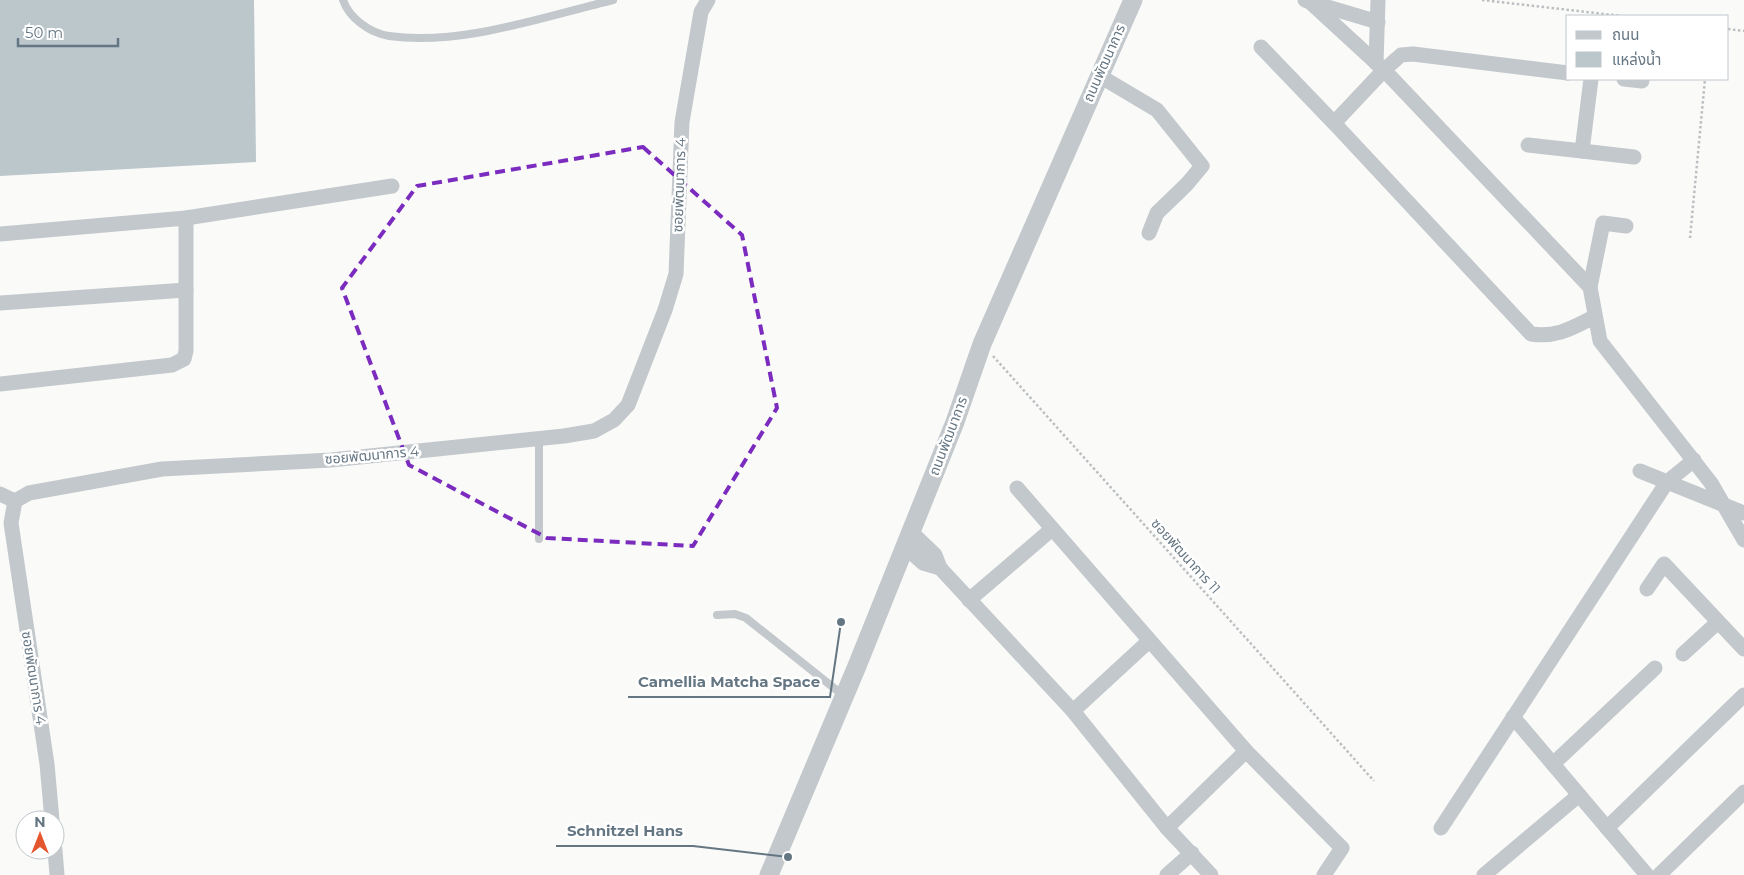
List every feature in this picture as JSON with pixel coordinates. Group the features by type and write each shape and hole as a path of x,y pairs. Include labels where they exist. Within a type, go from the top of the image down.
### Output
{"street":[{"name":"ซอยพัฒนาการ 4","path":"51,810 47,764 11,523 15,501 30,493 162,469 331,460 539,439 594,430 614,420 628,405 665,310 676,274 682,122 701,12 708,0"},
{"name":"ถนนพัฒนาการ","path":"768,875 844,696 955,422 982,344 1098,75 1133,0"},
{"path":"1378,0 1380,66"},
{"path":"1308,1 1378,22"},
{"path":"1308,1 1380,66 1590,287"},
{"path":"1260,47 1334,123 1531,334 1547,336 1570,329 1594,317"},
{"path":"1334,123 1380,66 1401,55 1413,54 1566,72"},
{"path":"1098,75 1157,110 1202,166 1158,213 1149,233"},
{"path":"1582,151 1590,80"},
{"path":"1633,80 1642,81"},
{"path":"1528,145 1634,157"},
{"path":"0,234 186,218 392,186"},
{"path":"0,384 180,363 184,359 186,351 186,218"},
{"path":"1626,226 1603,223 1590,287 1594,317 1600,341 1694,460 1744,540"},
{"path":"0,303 186,290"},
{"path":"1441,828 1667,482 1694,460"},
{"path":"1640,471 1744,513"},
{"path":"1016,488 1246,751 1342,848 1324,875"},
{"path":"0,494 15,501"},
{"path":"969,600 1052,529"},
{"path":"907,539 922,563 940,568 1073,711 1167,828 1212,875"},
{"path":"1647,588 1664,564 1744,649"},
{"path":"1683,654 1718,622"},
{"path":"1073,711 1148,641"},
{"path":"1553,764 1655,668"},
{"path":"1607,828 1744,696"},
{"path":"1514,717 1647,875"},
{"path":"1167,828 1246,751"},
{"path":"1659,875 1744,792"},
{"path":"1484,875 1579,794"},
{"path":"1167,875 1192,853"},
{"path":"56,860 57,875"}],"lane":[{"path":"343,0 347,10 370,30 387,36 431,37 506,28 613,0"},
{"path":"539,439 539,539"},
{"path":"717,615 735,614 746,618 844,696"}],"path":[{"path":"1482,0 1613,15"},
{"path":"1729,29 1744,31"},
{"path":"1690,238 1705,80"},
{"name":"ซอยพัฒนาการ 11","path":"982,344 1374,781"}],"highlighted area":[{"path":"643,147 742,235 777,408 693,546 547,538 409,465 342,288 417,186"}],"water":[{"path":"0,0 254,0 256,162 0,176"}],"place":[{"name":"Camellia Matcha Space","path":"841,622"},
{"name":"Schnitzel Hans","path":"788,857"}]}
